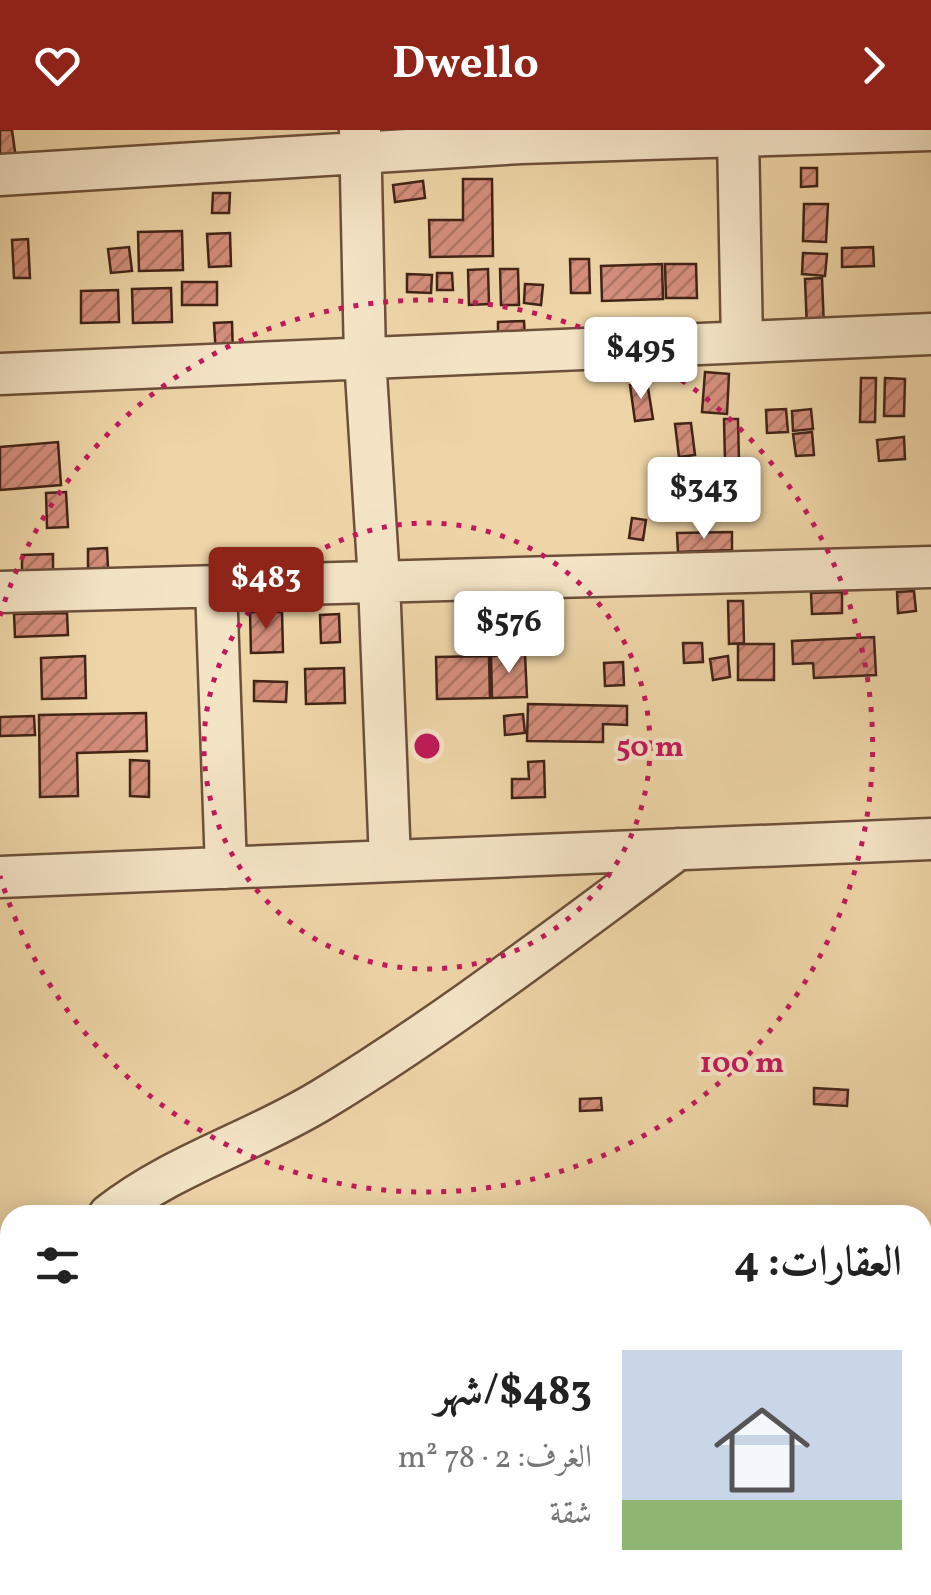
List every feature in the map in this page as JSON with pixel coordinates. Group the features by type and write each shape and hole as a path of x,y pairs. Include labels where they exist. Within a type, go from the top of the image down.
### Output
{"street":[{"path":"0,175 161,148 360,142 521,144 931,130"},
{"path":"738,136 742,342"},
{"path":"360,142 365,358 390,861"},
{"path":"0,374 931,334"},
{"path":"0,592 931,567"},
{"path":"216,586 226,868"},
{"path":"0,877 931,839"},
{"path":"123,1205 164,1177 297,1114 399,1053 678,849"}],"building":[{"path":"0,130 12,130 16,159 0,161"},
{"path":"801,168 817,168 817,186 801,187"},
{"path":"463,179 492,179 493,256 430,257 429,220 463,220"},
{"path":"423,181 425,198 395,202 393,185"},
{"path":"213,193 230,193 229,213 212,213"},
{"path":"804,204 828,204 826,242 803,241"},
{"path":"182,231 183,270 139,271 138,232"},
{"path":"230,233 231,266 209,267 207,234"},
{"path":"28,239 30,278 14,278 12,240"},
{"path":"129,247 132,271 111,273 108,249"},
{"path":"873,247 874,266 842,267 842,248"},
{"path":"803,253 827,254 825,276 802,274"},
{"path":"570,259 589,259 590,293 571,293"},
{"path":"662,264 663,299 602,301 601,266"},
{"path":"665,264 696,264 697,298 666,298"},
{"path":"488,269 489,304 469,305 468,270"},
{"path":"500,269 518,269 519,305 501,305"},
{"path":"437,273 452,273 453,290 437,290"},
{"path":"407,274 432,275 431,293 407,292"},
{"path":"822,278 824,328 807,329 805,279"},
{"path":"182,282 217,282 217,305 182,305"},
{"path":"525,284 543,285 541,305 524,303"},
{"path":"171,288 172,322 133,323 132,289"},
{"path":"118,290 119,322 81,323 81,291"},
{"path":"524,321 525,337 498,339 498,322"},
{"path":"232,322 233,355 216,356 214,323"},
{"path":"705,372 729,374 727,414 702,412"},
{"path":"861,378 876,378 875,422 860,422"},
{"path":"885,378 905,379 904,416 884,416"},
{"path":"647,382 653,419 635,421 630,385"},
{"path":"786,409 788,432 767,433 766,410"},
{"path":"811,409 813,429 793,431 792,411"},
{"path":"724,419 738,419 739,461 725,462"},
{"path":"691,423 695,455 679,457 675,424"},
{"path":"812,432 814,455 796,456 793,434"},
{"path":"904,437 905,459 879,461 877,440"},
{"path":"58,442 61,485 0,490 0,447"},
{"path":"670,479 690,479 689,507 670,507"},
{"path":"728,480 729,516 702,517 701,481"},
{"path":"66,492 68,527 47,528 46,493"},
{"path":"632,518 646,520 643,540 629,538"},
{"path":"732,532 732,550 678,552 677,533"},
{"path":"107,548 108,568 88,569 88,549"},
{"path":"53,554 53,571 22,572 22,555"},
{"path":"914,591 916,611 898,613 897,592"},
{"path":"842,592 842,613 812,614 811,593"},
{"path":"728,601 743,601 744,643 729,644"},
{"path":"558,606 559,641 525,643 524,608"},
{"path":"514,611 517,629 499,632 496,613"},
{"path":"250,612 282,612 283,652 251,653"},
{"path":"67,613 68,635 15,637 14,614"},
{"path":"339,614 340,642 321,643 320,615"},
{"path":"874,637 876,675 814,678 813,663 793,664 792,641"},
{"path":"683,643 702,643 703,662 684,663"},
{"path":"738,644 774,644 774,680 738,680"},
{"path":"525,654 527,697 492,698 491,656"},
{"path":"85,656 86,698 42,699 41,658"},
{"path":"489,656 490,698 437,699 436,657"},
{"path":"728,656 730,677 713,680 710,659"},
{"path":"623,662 624,685 605,686 604,663"},
{"path":"344,668 345,703 306,704 305,669"},
{"path":"254,681 287,682 286,702 254,701"},
{"path":"528,704 627,706 627,725 603,724 603,742 527,741"},
{"path":"146,713 147,751 77,753 78,796 40,797 39,715"},
{"path":"523,714 525,733 505,735 504,716"},
{"path":"34,716 35,735 0,736 0,717"},
{"path":"130,760 149,761 149,797 130,796"},
{"path":"544,761 545,797 512,798 512,779 529,779 528,762"},
{"path":"814,1088 848,1090 847,1106 814,1104"},
{"path":"601,1098 602,1110 580,1111 580,1099"}]}
